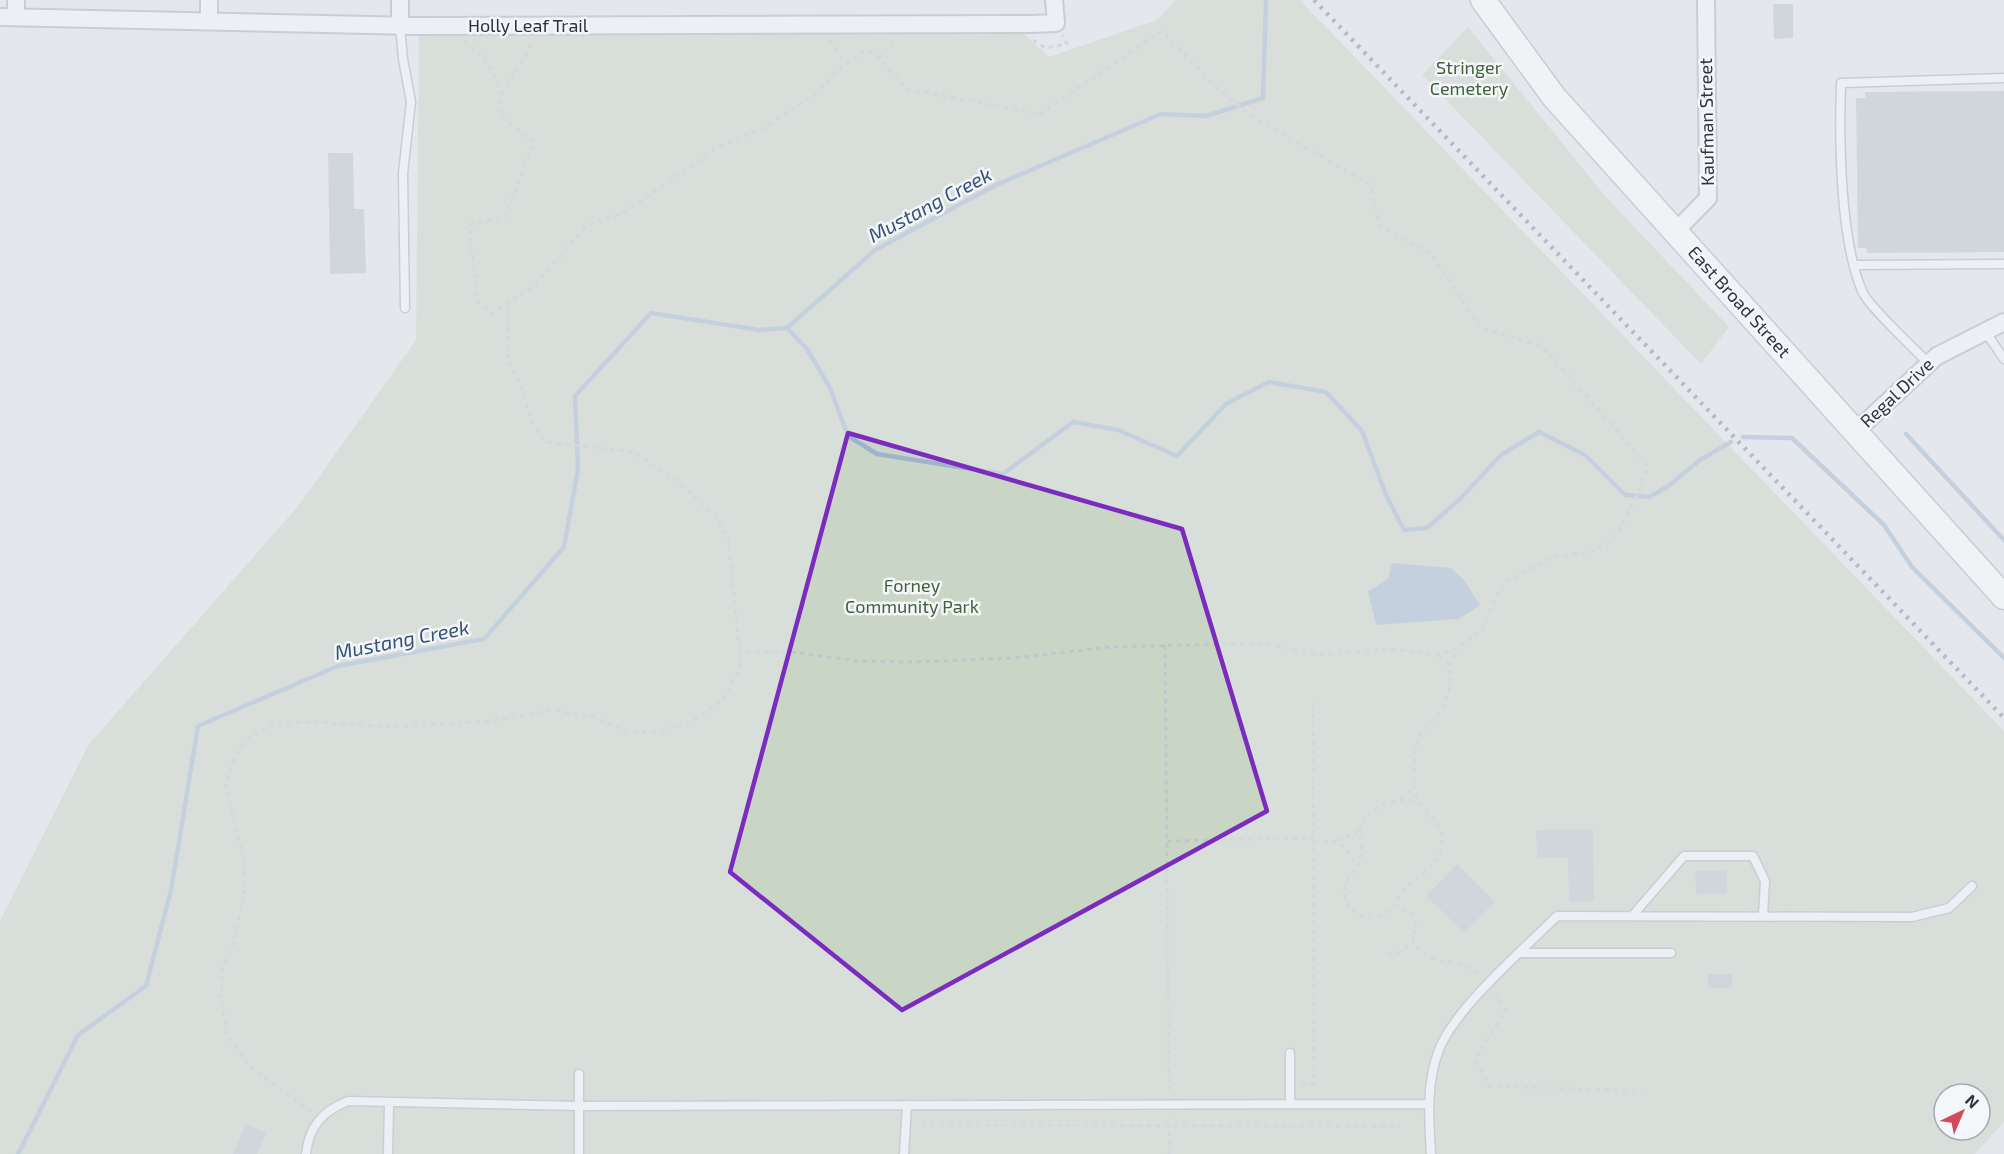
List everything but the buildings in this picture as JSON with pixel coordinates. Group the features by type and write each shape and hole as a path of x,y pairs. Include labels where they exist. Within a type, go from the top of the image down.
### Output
{"main road":[{"name":"East Broad Street","path":"1483,0 1554,97 2004,597"}],"street":[{"path":"8,17 16,0"},
{"path":"209,0 209,21"},
{"path":"400,0 400,26"},
{"name":"Holly Leaf Trail","path":"8,17 400,26 1056,23 1054,0"},
{"name":"Kaufman Street","path":"1676,231 1708,198 1706,0"},
{"name":"Regal Drive","path":"1855,432 1937,356 2004,322"}],"lane":[{"path":"400,26 411,102 403,174 405,309"},
{"path":"1929,364 1864,295 1849,250 1840,136 1841,83 2004,78"},
{"path":"1854,265 2004,264"},
{"path":"1985,331 2004,359"},
{"path":"1634,915 1684,856 1753,856 1765,882 1763,915"},
{"path":"1431,1154 1429,1104 1439,1049 1464,1010 1557,916 1912,917 1949,908 1972,886"},
{"path":"1520,953 1671,953"},
{"path":"1290,1053 1290,1104"},
{"path":"579,1074 579,1154"},
{"path":"306,1154 310,1131 320,1118 332,1107 348,1101 579,1106 1429,1104"},
{"path":"388,1154 389,1103"},
{"path":"904,1154 907,1105"}],"path":[{"path":"455,42 465,41 498,76 502,96 501,117 534,142 505,218 469,225 478,302 491,314 536,285 587,225 626,213 716,148 766,127 819,91 845,64 864,51 874,52 907,89 1040,114 1162,31 1215,86 1251,116 1371,185 1379,226 1432,255 1481,328 1542,346 1648,466 1640,489 1618,532 1600,549 1588,553 1555,556 1508,582 1499,590 1480,631 1456,649 1438,655 1389,649 1317,655 1266,643 1165,645 1014,658 910,662 858,661 791,652 741,654"},
{"path":"829,37 845,64"},
{"path":"879,58 899,37"},
{"path":"502,96 534,40"},
{"path":"320,1118 250,1067 227,1034 221,998 222,969 234,942 244,895 243,857 225,785 232,764 245,740 276,723 320,722 388,728 492,721 552,710 594,717 625,731 658,732 689,723 722,701 741,666 728,537 713,514 676,480 633,452 546,442 531,420 521,385 508,361 507,303"},
{"path":"1165,645 1169,1154"},
{"path":"1360,830 1361,858 1344,890 1350,909 1358,916 1373,918 1396,905 1401,890 1430,867 1440,851 1440,830 1437,820 1418,801 1414,786 1419,736 1443,708 1451,682 1450,667 1456,649"},
{"path":"1438,655 1450,667"},
{"path":"1290,1084 1314,1084 1313,699"},
{"path":"1401,799 1414,786"},
{"path":"1167,841 1313,839 1338,841 1360,830 1372,811 1380,805 1401,799 1418,801"},
{"path":"1338,841 1347,848 1356,866"},
{"path":"1388,956 1398,953 1413,942 1415,919 1412,914 1396,905"},
{"path":"1413,942 1430,959 1461,963 1489,984 1506,1010 1475,1059 1489,1086 1642,1090"},
{"path":"922,1125 1400,1126"}],"highlighted area":[{"path":"848,433 1182,529 1267,811 902,1010 730,872"}],"green space":[{"name":"Forney Community Park","path":"1176,0 1300,0 2004,731 2004,1122 1992,1135 1992,1082 1932,1082 1932,1142 1986,1142 1975,1154 0,1154 0,921 89,744 299,505 416,340 419,35 1023,33 1049,57 1157,20"},
{"name":"Stringer Cemetery","path":"1468,27 1606,197 1729,327 1701,364 1422,75"}],"water":[{"path":"1392,563 1451,568 1463,579 1480,605 1459,619 1376,625 1368,591 1388,579"}],"waterway":[{"name":"Mustang Creek","path":"18,1154 78,1035 146,986 171,890 198,726 338,666 484,639 564,547 578,469 575,396 651,313 759,330 787,328 875,250 996,185 1161,114 1206,116 1263,98 1266,0"},
{"path":"787,328 807,349 830,388 848,436 877,454 1003,474 1073,422 1118,430 1177,456 1226,404 1269,382 1326,392 1362,431 1386,495 1404,530 1427,528 1460,499 1501,455 1539,432 1585,455 1625,495 1649,497 1667,487 1700,460 1731,442"},
{"path":"1906,434 2004,540"},
{"path":"1743,437 1792,438 1884,525 1912,567 2004,658"}],"railway":[{"path":"1314,0 2004,718"}]}
